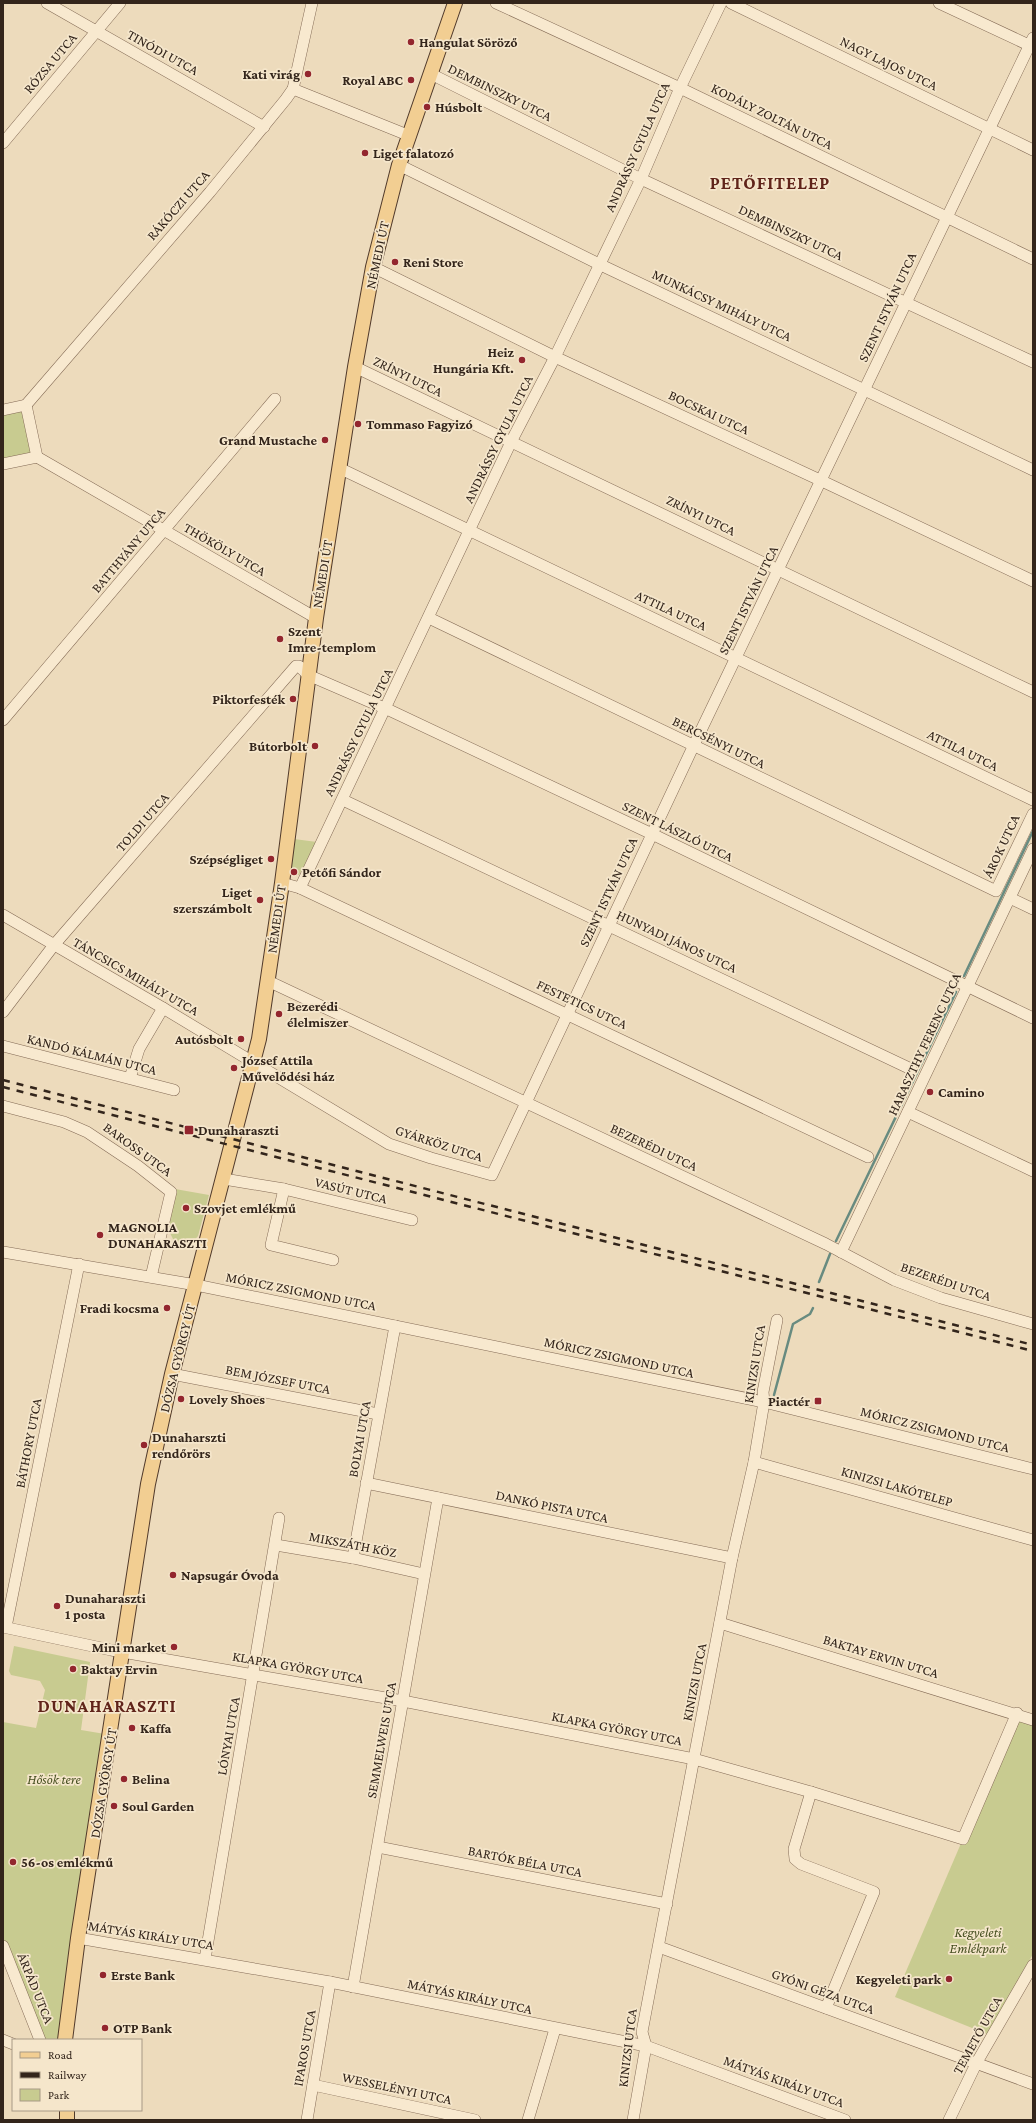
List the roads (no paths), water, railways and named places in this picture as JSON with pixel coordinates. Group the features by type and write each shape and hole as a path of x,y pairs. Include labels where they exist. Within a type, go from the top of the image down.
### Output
{"main road":[{"name":"NÉMEDI ÚT","path":"230,1154 254,1062 268,981 316,618 355,367 373,267 399,165 455,3"},
{"name":"DÓZSA GYÖRGY ÚT","path":"65,2039 78,1938 148,1484 172,1374 230,1154"}],"street":[{"name":"TINÓDI UTCA","path":"47,3 264,126"},
{"name":"RÓZSA UTCA","path":"3,143 120,3"},
{"name":"RÁKÓCZI UTCA","path":"26,405 264,126 293,89 312,3"},
{"name":"KODÁLY ZOLTÁN UTCA","path":"496,3 680,88 1033,259"},
{"name":"ANDRÁSSY GYULA UTCA","path":"300,888 343,800 511,442 555,357 641,178 680,88 721,3"},
{"name":"NAGY LAJOS UTCA","path":"732,3 1033,150"},
{"path":"939,3 1032,43"},
{"name":"SZENT ISTVÁN UTCA","path":"492,1176 693,747 822,481 946,218 1032,43"},
{"name":"DEMBINSZKY UTCA","path":"431,74 641,178 1033,362"},
{"path":"293,89 410,136"},
{"name":"MUNKÁCSY MIHÁLY UTCA","path":"399,165 600,264 1033,470"},
{"name":"BOCSKAI UTCA","path":"373,267 555,357 1033,581"},
{"name":"ZRÍNYI UTCA","path":"355,367 1033,692"},
{"name":"BATTHYÁNY UTCA","path":"3,720 275,399"},
{"path":"3,410 26,405 37,457 3,464"},
{"name":"THÖKÖLY UTCA","path":"37,457 316,618"},
{"name":"ATTILA UTCA","path":"339,468 1033,800"},
{"name":"BERCSÉNYI UTCA","path":"429,618 693,747 996,891"},
{"name":"TOLDI UTCA","path":"3,1012 54,945 296,666 299,666 308,675"},
{"name":"SZENT LÁSZLÓ UTCA","path":"308,675 386,709 652,834 1033,1018"},
{"name":"HUNYADI JÁNOS UTCA","path":"343,800 911,1069"},
{"name":"ÁROK UTCA","path":"996,891 1033,814"},
{"name":"HARASZTHY FERENC UTCA","path":"841,1252 1033,849"},
{"name":"FESTETICS UTCA","path":"282,883 300,888 868,1157"},
{"path":"1010,898 1033,909"},
{"name":"TÁNCSICS MIHÁLY UTCA","path":"3,915 254,1062"},
{"name":"BEZERÉDI UTCA","path":"268,981 841,1252 894,1280 941,1298 1033,1324"},
{"path":"130,1078 139,1049 163,1008"},
{"name":"KANDÓ KÁLMÁN UTCA","path":"3,1046 174,1090"},
{"name":"GYÁRKÖZ UTCA","path":"254,1062 389,1144 492,1176"},
{"name":"BAROSS UTCA","path":"3,1106 64,1122 87,1132 138,1166 171,1192 151,1277"},
{"path":"908,1112 1033,1171"},
{"name":"VASÚT UTCA","path":"224,1179 284,1189 412,1220"},
{"path":"284,1189 271,1245 333,1260"},
{"name":"MÓRICZ ZSIGMOND UTCA","path":"3,1252 196,1285 764,1402 1033,1469"},
{"name":"BÁTHORY UTCA","path":"5,1627 79,1264"},
{"name":"KINIZSI UTCA","path":"632,2120 646,2046 642,2032 732,1558 754,1462 764,1402 763,1392 777,1320"},
{"name":"BOLYAI UTCA","path":"353,1558 395,1326"},
{"name":"BEM JÓZSEF UTCA","path":"172,1374 378,1414"},
{"name":"KINIZSI LAKÓTELEP","path":"754,1462 1033,1540"},
{"name":"DANKÓ PISTA UTCA","path":"366,1483 732,1558"},
{"name":"SEMMELWEIS UTCA","path":"354,1987 438,1498"},
{"name":"LÓNYAI UTCA","path":"205,1959 276,1546 279,1518"},
{"name":"MIKSZÁTH KÖZ","path":"276,1546 353,1558 424,1574"},
{"name":"BAKTAY ERVIN UTCA","path":"720,1623 1017,1713 1033,1720"},
{"name":"KLAPKA GYÖRGY UTCA","path":"5,1627 123,1651 403,1701 694,1759 811,1792 963,1839 1017,1713"},
{"path":"811,1792 794,1849 795,1859 801,1864 874,1892 826,2008"},
{"name":"BARTÓK BÉLA UTCA","path":"378,1847 667,1904"},
{"name":"MÁTYÁS KIRÁLY UTCA","path":"78,1938 330,1982 555,2029 646,2046 845,2120"},
{"name":"ÁRPÁD UTCA","path":"3,1946 40,2039"},
{"name":"GYÓNI GÉZA UTCA","path":"659,1947 978,2062 1033,2084"},
{"name":"TEMETŐ UTCA","path":"949,2120 978,2062 1033,1965"},
{"name":"IPAROS UTCA","path":"307,2120 330,1982"},
{"path":"528,2120 555,2029"},
{"name":"WESSELÉNYI UTCA","path":"313,2085 475,2120"}],"waterway":[{"path":"964,976 1033,831"},
{"path":"836,1241 956,992"},
{"path":"819,1282 830,1254"},
{"path":"774,1395 793,1324 810,1314 813,1308"}],"railway":[{"path":"3,1080 1033,1345"},
{"path":"3,1087 1033,1351"}],"place":[{"name":"Hangulat Söröző","path":"411,42"},
{"name":"Kati virág","path":"308,74"},
{"name":"Royal ABC","path":"411,80"},
{"name":"Húsbolt","path":"427,107"},
{"name":"Liget falatozó","path":"365,153"},
{"name":"Reni Store","path":"395,262"},
{"name":"Heiz Hungária Kft.","path":"522,360"},
{"name":"Tommaso Fagyizó","path":"358,424"},
{"name":"Grand Mustache","path":"325,440"},
{"name":"Szent Imre-templom","path":"280,639"},
{"name":"Piktorfesték","path":"293,699"},
{"name":"Bútorbolt","path":"315,746"},
{"name":"Szépségliget","path":"271,859"},
{"name":"Petőfi Sándor","path":"294,872"},
{"name":"Liget szerszámbolt","path":"260,900"},
{"name":"Bezerédi élelmiszer","path":"279,1014"},
{"name":"Autósbolt","path":"241,1039"},
{"name":"József Attila Művelődési ház","path":"234,1068"},
{"name":"Camino","path":"930,1092"},
{"name":"Dunaharaszti","path":"189,1130"},
{"name":"Szovjet emlékmű","path":"186,1208"},
{"name":"MAGNOLIA DUNAHARASZTI","path":"100,1235"},
{"name":"Fradi kocsma","path":"167,1308"},
{"name":"Lovely Shoes","path":"181,1399"},
{"name":"Piactér","path":"818,1401"},
{"name":"Dunaharszti rendőrörs","path":"144,1445"},
{"name":"Napsugár Óvoda","path":"173,1575"},
{"name":"Dunaharaszti 1 posta","path":"57,1606"},
{"name":"Mini market","path":"174,1647"},
{"name":"Baktay Ervin","path":"73,1669"},
{"name":"Kaffa","path":"132,1728"},
{"name":"Belina","path":"124,1779"},
{"name":"Soul Garden","path":"114,1806"},
{"name":"56-os emlékmű","path":"13,1862"},
{"name":"Erste Bank","path":"103,1975"},
{"name":"Kegyeleti park","path":"949,1979"},
{"name":"OTP Bank","path":"105,2028"}],"district":[{"name":"PETŐFITELEP","path":"770,183"},
{"name":"DUNAHARASZTI","path":"107,1706"}],"park label":[{"name":"Hősök tere","path":"54,1779"},
{"name":"Kegyeleti Emlékpark","path":"978,1940"}]}
